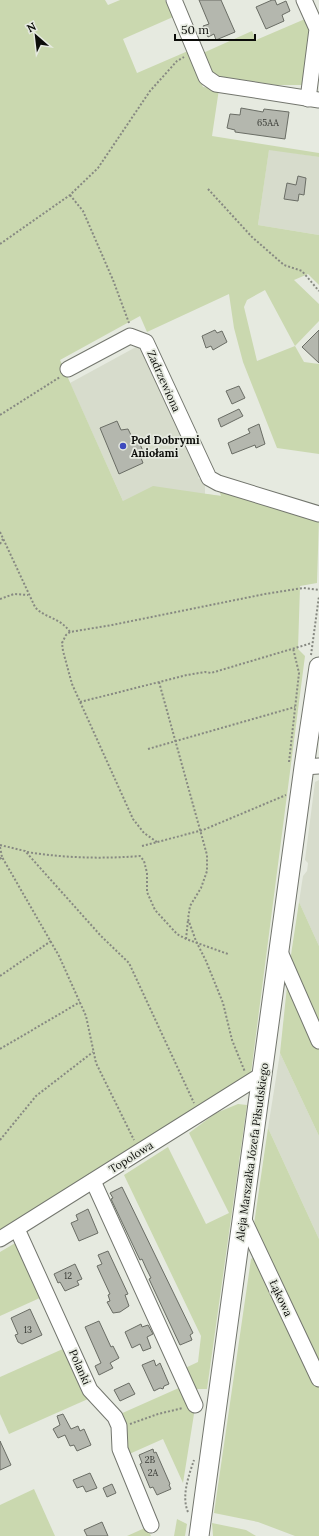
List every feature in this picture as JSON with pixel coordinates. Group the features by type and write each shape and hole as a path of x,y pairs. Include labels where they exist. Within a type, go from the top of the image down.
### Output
{"main road":[{"name":"Aleja Marszałka Józefa Piłsudskiego","path":"199,1536 243,1218 256,1078 280,952 304,766 319,667"}],"street":[{"path":"174,0 206,77 216,84 314,100 317,29 304,0"},
{"path":"68,369 130,336"},
{"name":"Zadrzewiona","path":"130,336 146,342 213,481"},
{"path":"170,377 213,481 319,514"},
{"path":"280,952 319,1041"},
{"name":"Topolowa","path":"0,1239 256,1078"},
{"path":"93,1181 195,1405"},
{"name":"Łąkowa","path":"243,1218 319,1379"},
{"name":"Polanki","path":"17,1229 90,1390 115,1417 119,1426"},
{"path":"119,1426 120,1449 151,1525"}],"path":[{"path":"0,244 70,195 98,168 150,91 177,61 195,50"},
{"path":"208,189 252,238 284,265 302,271 319,291"},
{"path":"70,195 83,211 113,280 129,319 130,336"},
{"path":"0,415 60,377 68,369"},
{"path":"0,532 28,595 38,610 58,619 70,632"},
{"path":"0,544 3,538"},
{"path":"157,842 144,833 133,819 79,702 62,647 64,638 70,632 265,594 303,588 319,590"},
{"path":"0,599 14,594 28,595"},
{"path":"79,702 193,674 205,672 211,673 312,643"},
{"path":"293,648 299,669 295,707 304,766"},
{"path":"159,682 207,855 207,871 201,888 190,906 186,939"},
{"path":"148,749 175,740 295,707"},
{"path":"142,846 200,831 286,794 286,788"},
{"path":"140,1152 96,1063 86,1016 80,1002 51,941 1,858 0,846 25,852 62,857 102,858 140,856 144,861 147,873 147,892 155,910 177,934 186,939 196,941 228,954"},
{"path":"25,852 128,964 138,979 199,1114"},
{"path":"188,919 223,1003 232,1040 256,1078"},
{"path":"0,976 51,941"},
{"path":"0,1049 80,1002"},
{"path":"0,1140 36,1096 94,1052"},
{"path":"119,1426 195,1405"}],"shaded area":[{"path":"269,149 319,157 319,235 258,225"},
{"path":"136,347 146,350 201,473 198,478 205,481 205,494 222,496 141,541 70,383"},
{"path":"319,780 319,946 299,902 303,876 307,871 308,863 305,860 315,782"},
{"path":"280,1053 319,1136 319,1239 268,1128"}],"green space":[{"path":"0,0 105,0 108,5 120,0 165,0 173,17 123,39 137,73 188,51 203,87 219,89 212,136 319,153 319,157 269,150 258,225 319,235 319,285 308,274 294,280 319,304 319,321 295,346 304,362 319,364 319,454 277,448 243,362 234,328 229,294 147,332 140,316 60,360 123,501 153,486 221,496 219,490 319,518 317,583 300,586 298,649 305,656 251,1073 0,1232","holes":["265,290 295,346 257,361 244,307 247,300"]},
{"path":"305,19 312,32 304,85 276,85 218,76 210,71 203,53 252,31 256,40"},
{"path":"299,902 319,946 319,1032 289,968"},
{"path":"288,977 319,1045 319,1136 280,1053"},
{"path":"238,1104 247,1105 207,1389 194,1389 183,1369 198,1362 201,1336 124,1175 168,1147 206,1224 229,1213 189,1133 216,1113"},
{"path":"268,1128 319,1239 319,1373 253,1231"},
{"path":"17,1242 42,1297 0,1316 0,1252"},
{"path":"256,1256 319,1386 319,1536 295,1536 258,1522 214,1513 251,1259"},
{"path":"65,1348 88,1399 9,1434 0,1414 0,1377"},
{"path":"181,1387 194,1414 183,1483 163,1439 127,1455 118,1415"},
{"path":"34,1489 55,1536 0,1536 0,1505"},
{"path":"177,1519 187,1524 185,1536 174,1536"},
{"path":"212,1523 246,1530 256,1536 213,1536"},
{"path":"147,1527 151,1536 127,1536"}],"building":[{"path":"199,0 221,0 235,32 216,40 214,34 208,37 203,26 209,24"},
{"path":"275,0 277,5 286,1 290,11 282,15 284,21 266,29 256,7"},
{"path":"241,108 263,112 264,109 289,112 285,139 235,132 235,130 227,128 230,114 240,115"},
{"path":"298,176 306,178 304,195 299,194 298,201 284,199 287,183 296,185"},
{"path":"215,330 217,333 222,331 227,342 213,350 211,346 206,348 202,336"},
{"path":"319,330 319,363 302,347"},
{"path":"239,386 245,398 232,404 226,391"},
{"path":"239,409 243,416 221,427 218,419"},
{"path":"117,421 121,430 128,429 133,439 137,437 145,456 141,458 143,463 119,474 100,428"},
{"path":"259,424 265,444 256,448 255,445 232,454 228,443 250,433 248,429"},
{"path":"122,1187 193,1333 190,1335 192,1340 180,1345 149,1279 151,1278 142,1259 140,1260 111,1199 113,1198 110,1193"},
{"path":"88,1209 98,1233 79,1241 71,1223 78,1220 76,1215"},
{"path":"108,1251 128,1294 125,1295 129,1306 120,1312 113,1313 107,1302 110,1301 108,1295 110,1294 97,1266 102,1264 98,1255"},
{"path":"75,1264 82,1279 77,1281 79,1285 65,1291 60,1282 58,1283 54,1274"},
{"path":"30,1309 42,1335 22,1344 18,1342 15,1335 18,1334 11,1318"},
{"path":"99,1321 111,1347 113,1346 119,1358 110,1363 113,1368 99,1375 95,1366 101,1363 85,1327"},
{"path":"141,1324 142,1327 148,1325 153,1334 147,1337 151,1348 143,1351 140,1344 132,1348 125,1332"},
{"path":"154,1360 156,1366 160,1363 169,1384 164,1386 163,1389 160,1388 154,1391 142,1365"},
{"path":"129,1383 135,1394 120,1401 114,1390"},
{"path":"63,1414 71,1429 78,1426 80,1431 84,1429 91,1445 77,1451 74,1445 70,1446 65,1435 58,1438 53,1429 60,1425 57,1416"},
{"path":"0,1441 11,1465 0,1470"},
{"path":"153,1449 154,1453 156,1452 171,1489 157,1495 153,1487 150,1488 140,1464 142,1463 139,1455"},
{"path":"90,1473 97,1488 86,1492 83,1486 77,1488 73,1480"},
{"path":"112,1484 116,1493 107,1497 103,1488"},
{"path":"102,1522 108,1536 87,1536 84,1530"}],"place":[{"name":"Pod Dobrymi Aniołami","path":"123,446"}]}
